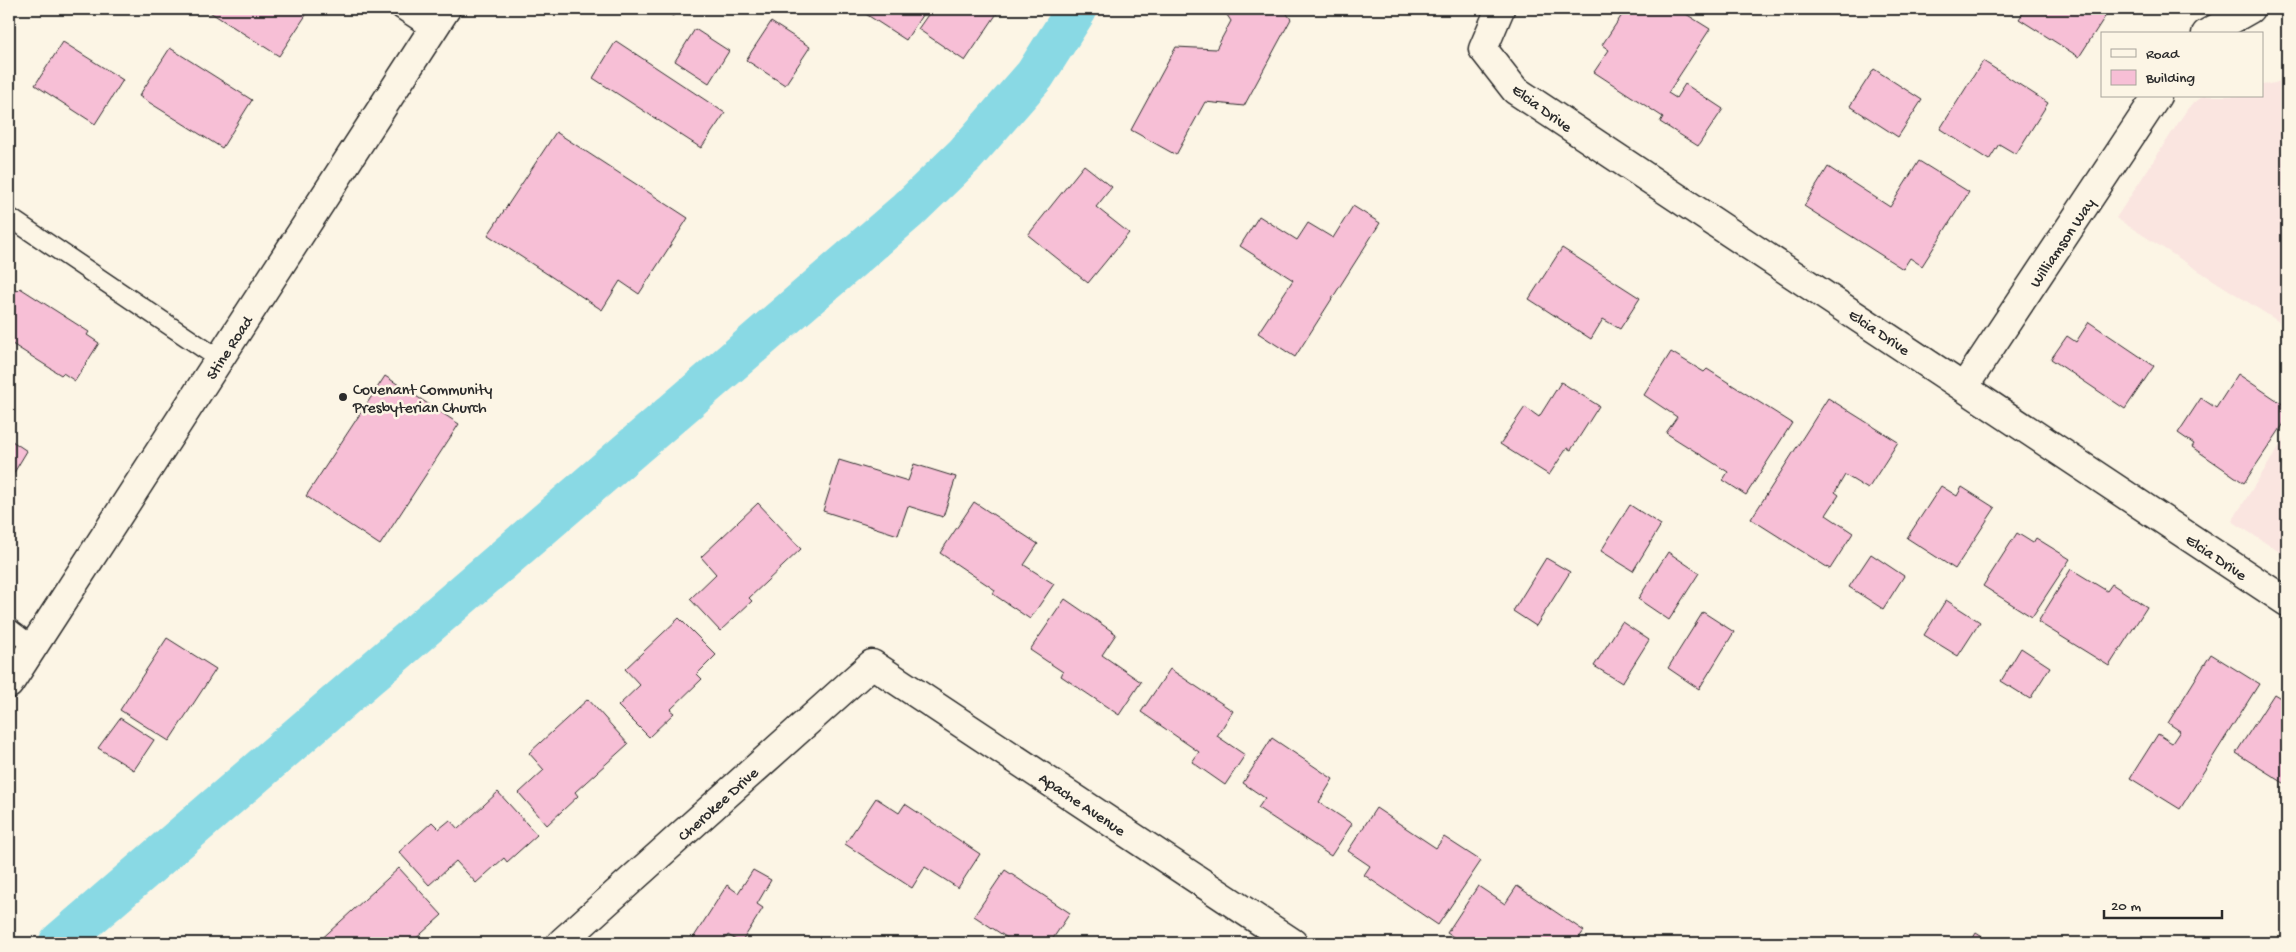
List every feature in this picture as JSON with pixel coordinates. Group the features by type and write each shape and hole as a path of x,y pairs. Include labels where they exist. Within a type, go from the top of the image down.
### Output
{"street":[{"name":"Elcia Drive","path":"1500,9 1483,49 1515,90 2287,602"},
{"path":"2210,32 2250,9"},
{"name":"Stine Road","path":"9,684 439,20"},
{"name":"Williamson Way","path":"1964,387 2156,98"},
{"name":"Cherokee Drive","path":"561,943 872,664"},
{"name":"Apache Avenue","path":"872,664 1293,943"}],"lane":[{"path":"400,9 439,20"},
{"path":"9,217 219,360"},
{"path":"9,628 34,646"}],"shaded area":[{"path":"2287,78 2287,327 2116,218 2188,108 2200,98 2264,98 2264,85"},
{"path":"2287,434 2287,557 2232,521"}],"building":[{"path":"205,9 303,9 308,12 279,56"},
{"path":"661,9 678,9 673,16"},
{"path":"858,9 926,9 906,40"},
{"path":"932,9 1000,9 965,61 918,29"},
{"path":"1223,9 1283,9 1291,19 1244,106 1205,102 1176,155 1131,130 1176,47 1216,49 1231,21"},
{"path":"1626,9 1678,9 1710,29 1668,93 1676,98 1685,84 1723,109 1698,146 1660,122 1663,117 1594,72 1609,50 1602,45"},
{"path":"2026,9 2103,9 2108,12 2079,57 2019,19"},
{"path":"771,22 810,47 785,85 746,60"},
{"path":"695,29 729,51 709,83 675,61"},
{"path":"616,41 725,113 701,148 593,78"},
{"path":"63,42 123,80 95,124 35,85"},
{"path":"170,48 252,100 222,148 139,96"},
{"path":"1983,61 2048,103 2016,154 1999,144 1989,160 1940,129"},
{"path":"1874,69 1922,100 1898,137 1850,106"},
{"path":"556,132 688,218 639,294 620,281 602,310 488,235"},
{"path":"1919,161 1969,192 1922,266 1910,258 1903,269 1804,206 1828,167 1890,207"},
{"path":"1084,165 1112,187 1096,207 1129,233 1088,283 1028,235"},
{"path":"1353,206 1380,223 1295,357 1258,333 1293,280 1240,246 1259,216 1297,240 1308,223 1333,238"},
{"path":"1562,248 1640,298 1620,329 1603,319 1591,339 1529,299"},
{"path":"9,286 17,291 20,288 89,332 87,335 99,343 75,381 63,373 61,375 9,342"},
{"path":"2089,322 2154,366 2125,409 2051,359 2067,336 2076,342"},
{"path":"1671,352 1704,372 1707,369 1792,423 1746,495 1723,480 1728,472 1666,433 1677,417 1644,395"},
{"path":"2238,374 2287,407 2287,419 2244,483 2192,447 2194,444 2178,433 2201,398 2216,408"},
{"path":"385,376 459,424 380,545 306,496"},
{"path":"1561,382 1599,406 1571,450 1567,448 1549,475 1500,444 1525,407 1539,417"},
{"path":"1828,398 1898,442 1868,489 1845,475 1835,492 1839,495 1826,515 1853,533 1830,569 1751,519"},
{"path":"9,439 27,451 9,481"},
{"path":"839,460 908,481 914,464 956,477 943,517 908,506 898,535 823,511"},
{"path":"1941,486 1957,496 1962,487 1995,508 1955,569 1907,538"},
{"path":"974,502 1038,544 1024,565 1054,584 1030,619 993,594 995,590 940,553"},
{"path":"758,503 801,549 749,598 752,601 720,631 690,599 716,574 701,557"},
{"path":"1630,505 1661,525 1633,571 1601,551"},
{"path":"2017,533 2033,543 2036,538 2070,559 2032,617 1983,586"},
{"path":"1668,552 1699,573 1669,620 1638,599"},
{"path":"1871,554 1904,576 1883,609 1849,587"},
{"path":"1546,558 1570,572 1536,626 1513,611"},
{"path":"2071,569 2107,591 2112,584 2147,607 2109,666 2038,622"},
{"path":"1065,599 1116,634 1102,655 1141,682 1119,715 1061,676 1063,672 1030,650"},
{"path":"1946,600 1980,622 1958,656 1924,635"},
{"path":"1703,612 1734,632 1699,689 1668,668"},
{"path":"679,618 716,655 697,674 702,679 670,710 674,713 649,737 618,706 640,685 625,669"},
{"path":"1622,622 1649,640 1622,683 1594,666"},
{"path":"167,638 216,669 169,741 120,710"},
{"path":"2021,648 2050,667 2030,699 2001,681"},
{"path":"2211,654 2259,684 2180,809 2130,778 2158,734 2172,743 2180,731 2168,723"},
{"path":"1170,669 1233,711 1217,736 1245,755 1225,785 1192,762 1199,752 1141,712"},
{"path":"2274,694 2287,702 2287,785 2236,753"},
{"path":"588,699 628,744 575,792 578,796 547,825 519,793 544,770 529,753"},
{"path":"120,718 154,740 134,770 98,748"},
{"path":"1272,738 1333,779 1319,802 1352,824 1331,856 1258,808 1265,798 1243,783"},
{"path":"498,792 537,835 507,862 504,858 476,883 456,861 429,885 399,852 432,822 439,829 450,820 458,829"},
{"path":"876,798 899,813 905,804 980,854 958,888 925,867 912,888 845,844"},
{"path":"1376,808 1436,848 1444,837 1481,861 1438,925 1364,875 1370,866 1348,851"},
{"path":"399,868 442,915 411,943 317,943"},
{"path":"753,870 771,880 757,904 763,908 741,943 728,935 723,943 690,943 727,885 738,893"},
{"path":"1005,870 1070,913 1050,943 1015,943 974,916"},
{"path":"1478,886 1505,904 1517,886 1584,931 1575,943 1463,943 1447,933"},
{"path":"1976,933 1992,943 1970,943"}],"waterway":[{"path":"59,943 907,211 965,155 1035,75 1077,9"}],"place":[{"name":"Covenant Community Presbyterian Church","path":"343,397"}]}
